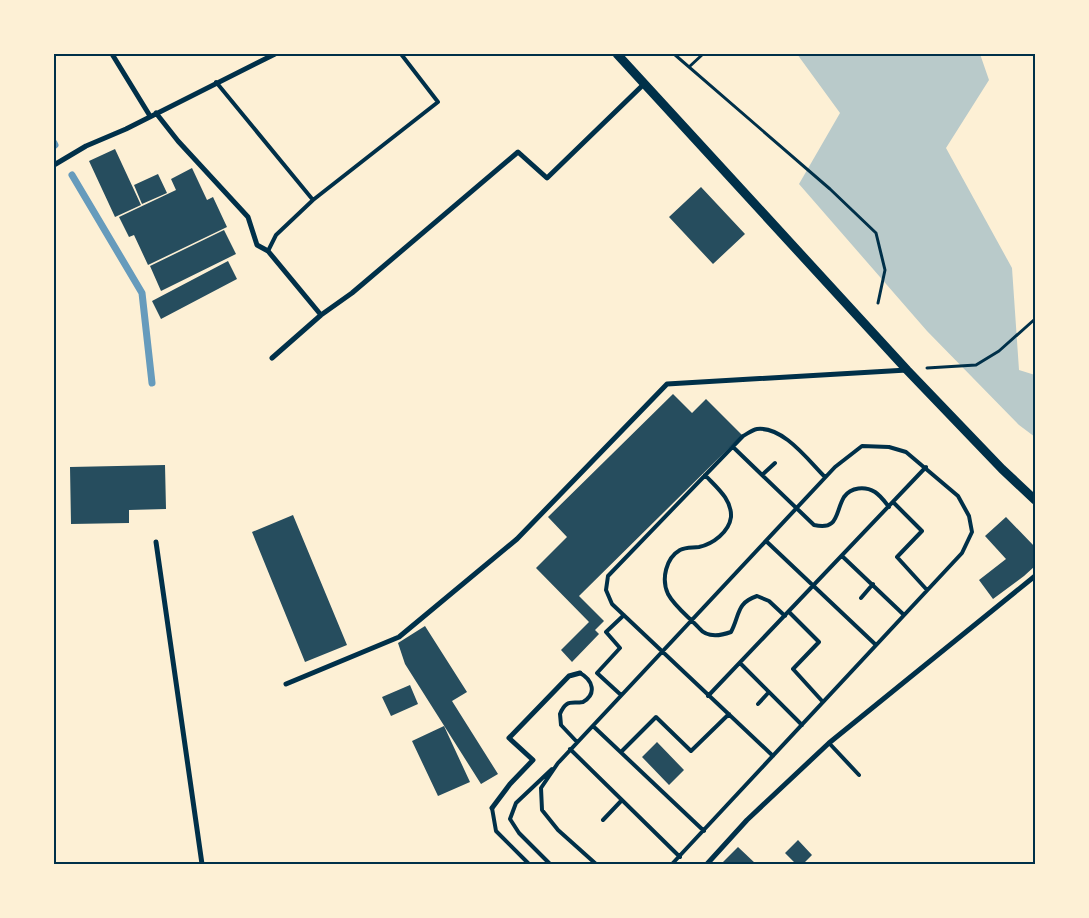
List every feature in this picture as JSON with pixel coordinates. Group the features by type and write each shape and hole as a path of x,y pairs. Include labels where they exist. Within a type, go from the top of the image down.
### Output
{"street":[{"path":"112,54 150,116"},
{"path":"54,164 86,146 126,129 216,82 275,54"},
{"path":"617,54 908,370 1002,469 1035,500"},
{"path":"272,358 321,315 352,293 518,152 547,178 645,83"},
{"path":"156,113 178,141 248,217 257,246 268,251 321,315"},
{"path":"286,684 399,637 517,539 667,384 908,370"},
{"path":"156,542 202,864"},
{"path":"707,864 747,820 829,743 1035,576"},
{"path":"492,808 510,784 533,760 510,738 569,676 580,673"}],"lane":[{"path":"268,251 276,235 314,200 438,102 401,54"},
{"path":"216,82 314,200"},
{"path":"773,756 612,604 606,590 608,576 743,436 755,429 768,429 782,435 825,477"},
{"path":"550,864 519,833 510,819 516,803 558,763 825,477 862,446 889,447 906,452 958,496 969,516 972,532 962,553 672,864"},
{"path":"732,447 814,525 823,527 830,524 836,518 844,498 849,491 855,489 868,489 876,493 889,507"},
{"path":"762,476 775,463"},
{"path":"708,696 926,467"},
{"path":"705,476 722,493 727,501 731,516 728,526 714,541 700,547 681,550 672,557 666,567 664,580 668,593 674,602 702,631 712,636 731,632 739,610 745,601 757,596 770,601 785,616"},
{"path":"893,502 922,531 897,557 927,590"},
{"path":"766,541 876,646"},
{"path":"842,556 904,615"},
{"path":"861,598 873,584"},
{"path":"789,612 819,642 793,669 823,702"},
{"path":"622,695 597,673 620,648 606,632 624,615"},
{"path":"740,663 802,725"},
{"path":"577,742 561,725 560,714 566,704 583,702 590,696 591,682 587,676 580,673"},
{"path":"758,704 769,692"},
{"path":"621,752 656,717 691,751 728,714"},
{"path":"593,726 704,830"},
{"path":"829,743 859,775"},
{"path":"570,749 680,856"},
{"path":"558,763 541,788 542,810 558,830 596,864"},
{"path":"603,820 622,800"},
{"path":"492,808 496,831 529,864"}],"path":[{"path":"674,54 830,189 876,233 885,270 878,303"},
{"path":"689,67 703,54"},
{"path":"908,370 976,364 998,351 1035,319"}],"shaded area":[{"path":"797,54 980,54 989,80 946,148 1012,268 1019,370 1035,375 1035,437 1019,425 927,331 799,184 840,113"}],"building":[{"path":"115,149 141,205 115,217 89,161"},
{"path":"192,168 207,200 213,197 227,227 148,265 134,235 129,237 119,217 176,190 171,179"},
{"path":"158,174 167,193 142,204 134,185"},
{"path":"701,187 745,234 713,264 669,217"},
{"path":"224,230 236,254 161,291 150,266"},
{"path":"228,261 237,279 161,319 152,301"},
{"path":"673,394 692,413 706,399 742,435 579,596 604,621 595,630 599,634 572,662 561,650 589,622 536,568 567,537 548,517"},
{"path":"165,465 166,509 129,510 129,523 71,524 70,467"},
{"path":"293,515 347,645 305,662 252,532"},
{"path":"1006,517 1035,547 1035,566 993,599 979,580 1006,559 985,536"},
{"path":"425,626 467,692 452,701 498,774 481,784 405,664 398,643"},
{"path":"410,685 418,704 391,716 382,697"},
{"path":"444,726 470,782 438,796 412,741"},
{"path":"657,742 684,770 669,785 642,757"},
{"path":"798,840 812,855 803,864 796,864 785,853"},
{"path":"738,847 756,864 721,864"}],"waterway":[{"path":"72,175 142,293 152,383"}]}
